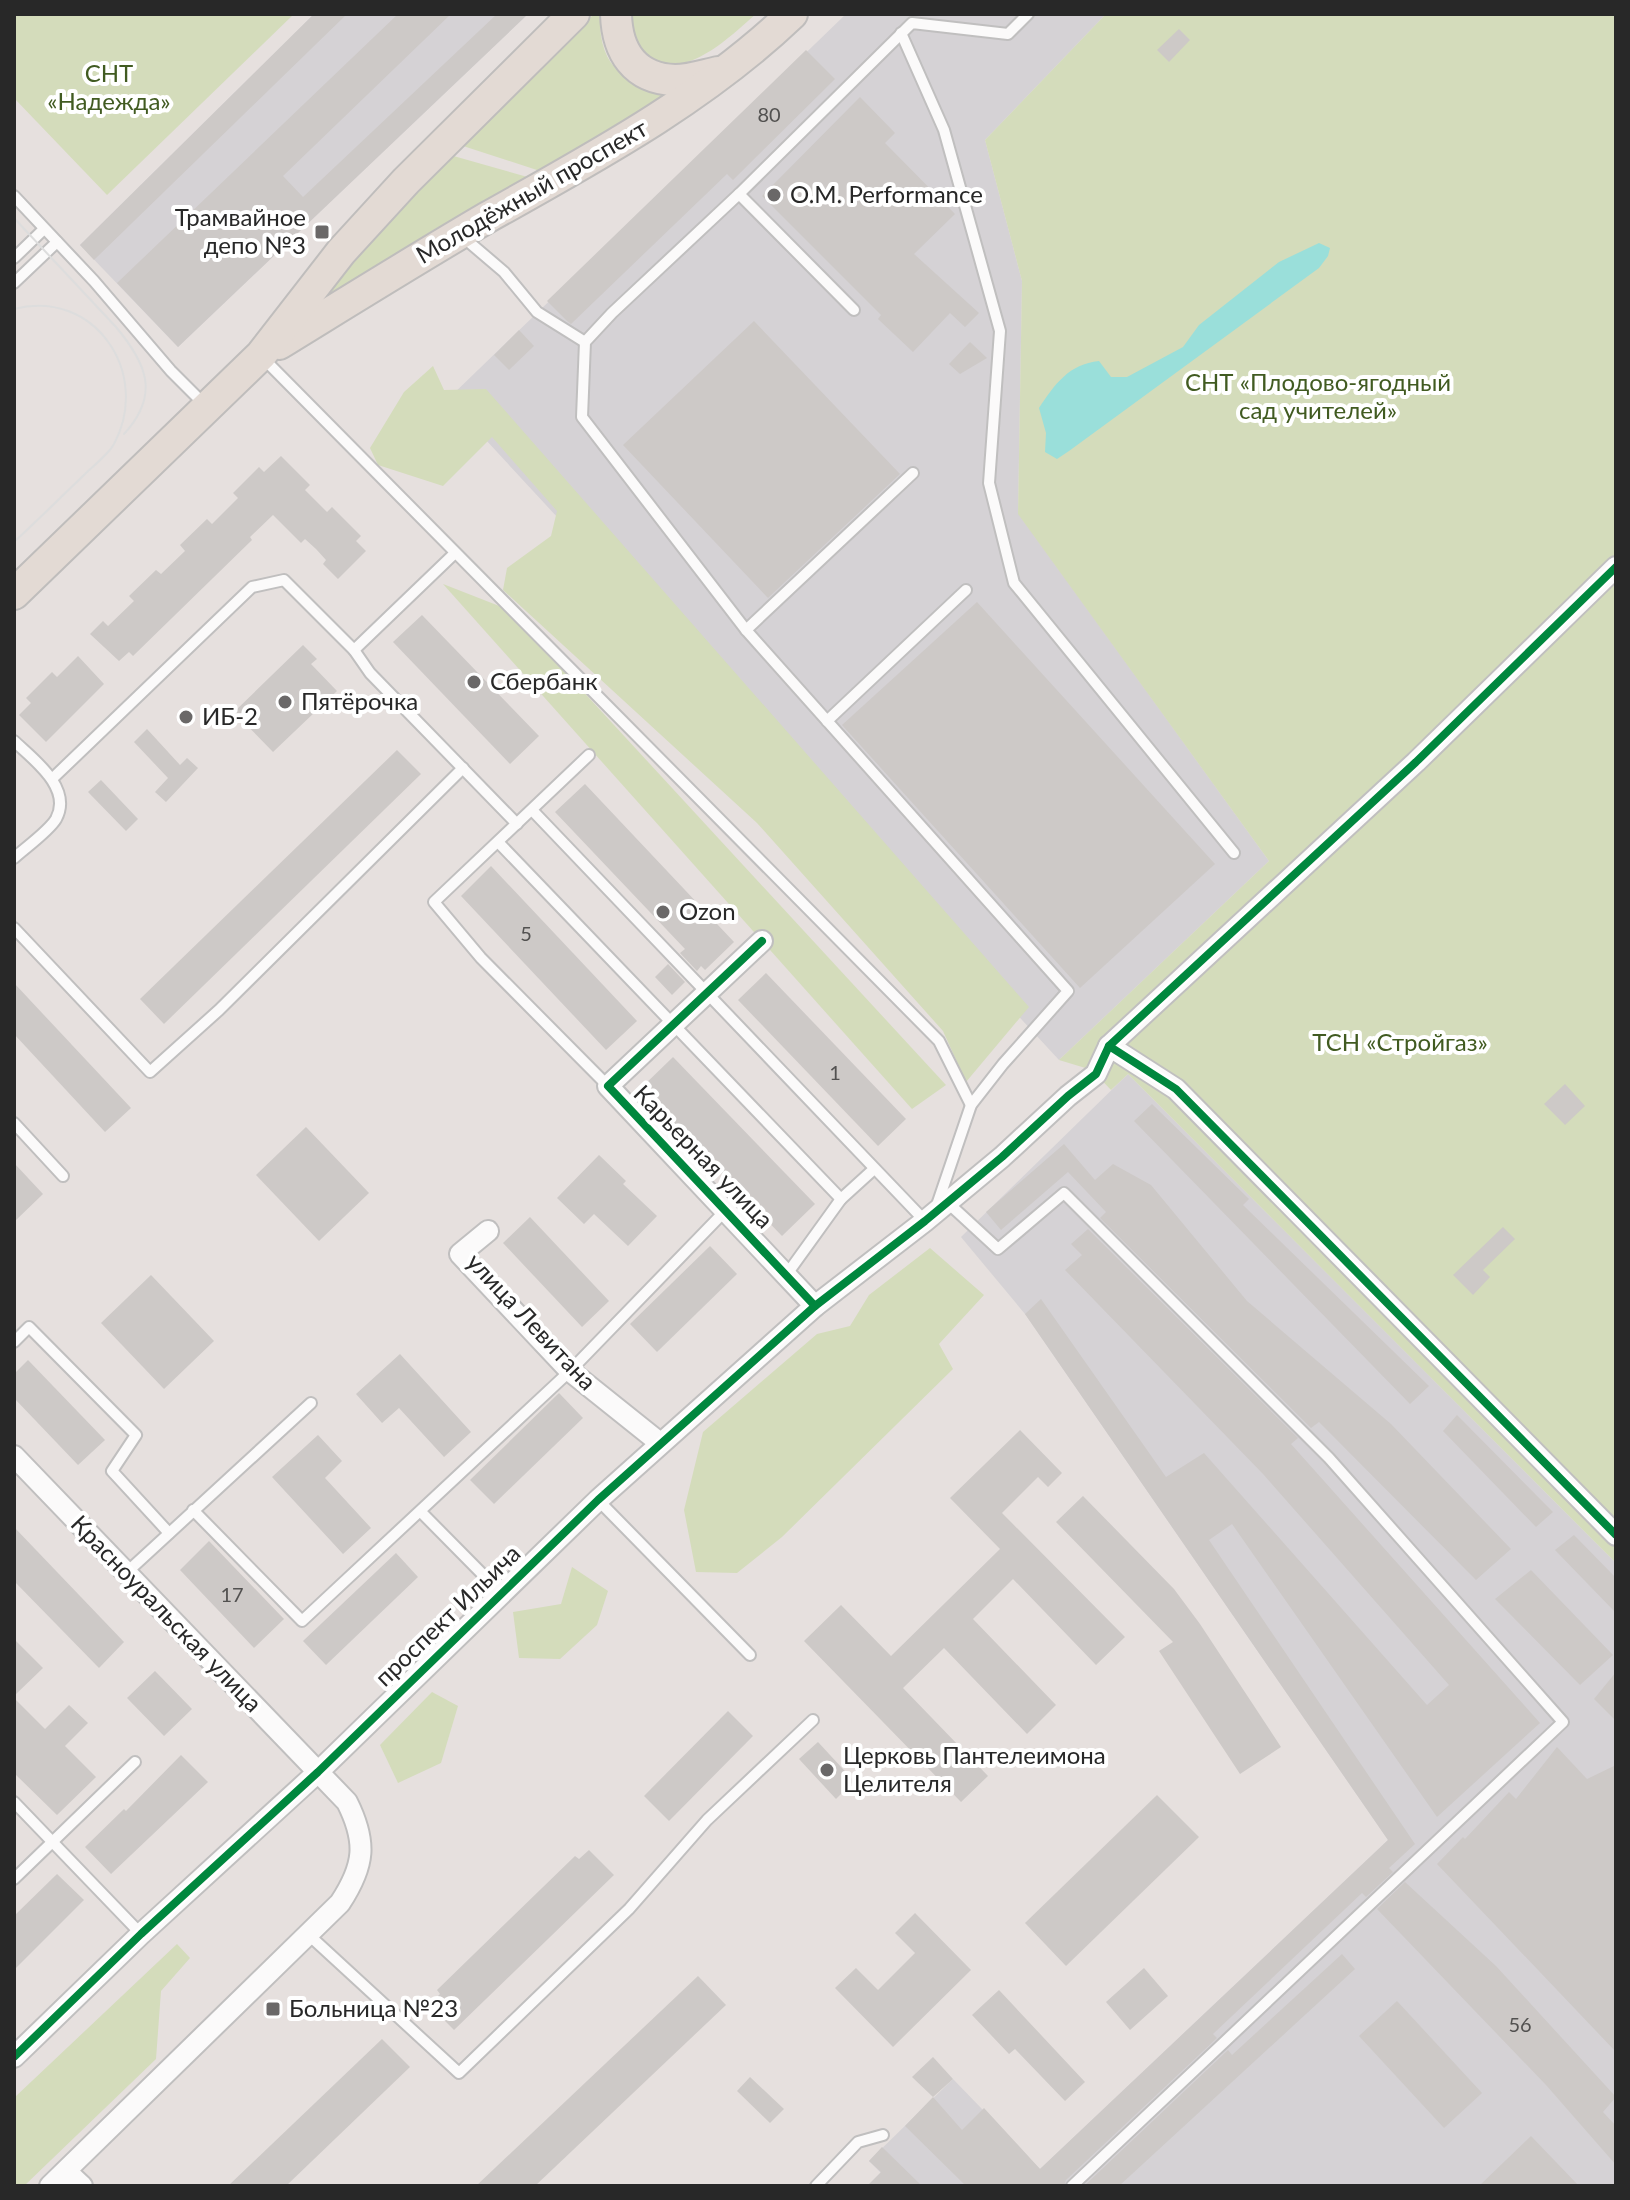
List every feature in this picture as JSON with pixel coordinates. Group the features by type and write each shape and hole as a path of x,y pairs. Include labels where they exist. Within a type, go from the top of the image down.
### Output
{"main road":[{"name":"Молодёжный проспект","path":"14,594 261,355 369,221 574,14"},
{"path":"616,14 616,33 624,53 636,67 655,77 677,80 724,71"},
{"name":"Молодёжный проспект","path":"261,355 460,234 624,141 678,106 761,43 792,14"}],"street":[{"name":"проспект Ильича","path":"14,2057 141,1934 318,1772 500,1592 660,1443 815,1306 936,1212 1096,1074 1109,1046 1405,773 1616,567"},
{"name":"Карьерная улица","path":"762,941 608,1086 815,1306"},
{"path":"1109,1046 1176,1089 1616,1535"},
{"name":"улица Левитана","path":"488,1231 460,1254 570,1371 660,1443"},
{"name":"Красноуральская улица","path":"14,1456 318,1772"},
{"path":"50,2186 310,1936 340,1903 354,1882 362,1854 360,1828 347,1802 318,1772"},
{"path":"66,2171 82,2186"}],"lane":[{"path":"936,1212 971,1105 1068,991 746,630 582,417 585,342 912,23 1008,34 1028,14"},
{"path":"901,33 944,130 1000,331 989,483 1014,583 1234,853"},
{"path":"739,194 854,310"},
{"path":"14,196 206,406"},
{"path":"14,258 44,229"},
{"path":"460,234 504,272 537,312 585,342"},
{"path":"14,283 57,242"},
{"path":"261,355 939,1041 971,1105"},
{"path":"746,630 913,473"},
{"path":"354,650 455,553"},
{"path":"53,778 252,587 284,580 517,824"},
{"path":"827,721 966,590"},
{"path":"14,741 53,778 59,797 56,818 14,858"},
{"path":"589,755 434,902 481,958 608,1086"},
{"path":"14,928 150,1072 219,1010 463,768"},
{"path":"532,810 874,1169 936,1212 998,1249 1064,1193 1329,1458 1563,1722 1072,2186"},
{"path":"498,842 841,1199"},
{"path":"14,1123 63,1176"},
{"path":"787,1274 841,1199 874,1169"},
{"path":"193,1510 302,1621 570,1371 726,1210"},
{"path":"14,1341 29,1327 136,1435 112,1471 169,1533"},
{"path":"126,1573 311,1403"},
{"path":"598,1500 750,1655"},
{"path":"421,1512 500,1592"},
{"path":"310,1936 459,2073 629,1909 707,1820 813,1720"},
{"path":"14,1879 135,1762"},
{"path":"14,1802 141,1934"},
{"path":"816,2186 858,2142 883,2135"}],"shaded area":[{"path":"314,14 528,14 178,347 80,245"},
{"path":"846,14 1106,14 985,140 1022,281 1018,513 1269,861 1059,1060 448,399"},
{"path":"1128,1074 1616,1563 1616,2186 894,2186 869,2161 953,2079 1040,2169 1388,1840 1025,1314 961,1237"}],"green space":[{"name":"СНТ «Надежда»","path":"14,14 294,14 107,195 14,98"},
{"path":"594,14 600,14 604,47 617,70 640,85 672,94 543,172 460,145"},
{"path":"631,14 756,14 706,53 678,64 663,64 639,50 631,26"},
{"name":"СНТ «Плодово-ягодный сад учителей»","path":"1106,14 1616,14 1616,1563 1128,1074 1111,1090 1092,1070 1059,1060 1269,861 1018,514 1022,281 985,140"},
{"path":"450,155 531,178 435,229 290,327"},
{"path":"433,366 444,390 486,389 1029,1007 966,1082 943,1031 757,823 503,590 507,568 551,536 557,511 492,437 443,486 378,465 370,448 404,392"},
{"path":"443,584 507,609 946,1085 912,1109"},
{"path":"930,1248 984,1295 939,1344 953,1369 782,1537 737,1573 696,1572 684,1510 703,1432 817,1334 850,1326 869,1295"},
{"path":"572,1567 608,1591 597,1625 560,1659 519,1658 513,1612 561,1604"},
{"path":"432,1692 458,1706 441,1763 398,1783 380,1745"},
{"path":"177,1944 190,1958 161,1991 156,2059 24,2186 14,2186 14,2098"}],"water":[{"path":"1319,243 1330,248 1319,268 1069,451 1057,459 1045,452 1046,433 1039,408 1057,383 1071,371 1099,361 1111,377 1127,377 1183,347 1199,325 1279,262"}],"building":[{"path":"314,14 347,14 94,260 80,245"},
{"path":"398,14 451,14 283,176 303,197 497,14 528,14 178,347 117,283"},
{"path":"1179,29 1190,40 1169,62 1157,50"},
{"path":"806,50 835,79 733,180 727,174 571,324 567,321 547,301"},
{"path":"860,97 895,133 885,143 955,214 914,254 979,313 965,327 950,313 913,352 878,319 881,315 762,196"},
{"path":"754,321 900,474 768,598 623,445"},
{"path":"519,330 534,346 509,370 494,355"},
{"path":"970,342 987,358 960,374 949,364"},
{"path":"281,456 310,485 305,490 327,512 332,507 361,536 356,541 366,551 338,579 323,564 326,560 316,549 305,539 301,543 273,515 250,537 252,540 133,656 129,652 119,661 90,634 103,621 108,626 134,601 129,596 156,570 161,574 185,551 180,545 207,519 212,524 238,498 233,493 259,467 264,472"},
{"path":"977,602 1215,864 1080,988 842,725"},
{"path":"422,615 539,736 510,764 393,642"},
{"name":"Пятёрочка","path":"303,645 317,659 311,664 337,691 273,752 234,712"},
{"path":"78,656 104,684 46,742 19,715 31,703 26,698 52,672 57,677"},
{"path":"147,729 180,765 187,758 198,768 166,802 155,792 168,778 134,742"},
{"path":"397,750 421,774 164,1024 140,999"},
{"path":"101,780 138,819 126,831 88,792"},
{"path":"585,784 734,942 705,970 701,966 697,971 680,953 685,949 555,812"},
{"path":"491,866 637,1021 606,1050 461,896"},
{"path":"668,964 685,982 672,995 655,977"},
{"path":"766,973 906,1119 878,1146 738,1000"},
{"path":"14,983 131,1108 105,1132 14,1034"},
{"path":"673,1057 815,1204 782,1236 640,1089"},
{"path":"1565,1084 1585,1106 1565,1125 1544,1104"},
{"path":"1152,1104 1249,1199 1243,1205 1429,1386 1410,1404 1134,1121"},
{"path":"306,1127 369,1193 319,1241 256,1175"},
{"path":"1064,1144 1095,1180 1113,1164 1151,1185 1247,1301 1391,1424 1511,1549 1476,1580 1319,1422 1311,1428 1100,1218 1106,1212 1068,1172 1001,1230 986,1212"},
{"path":"599,1155 626,1181 623,1184 657,1216 628,1246 594,1214 584,1224 557,1198"},
{"path":"14,1163 43,1194 14,1222"},
{"path":"530,1217 609,1301 582,1327 503,1243"},
{"path":"1503,1227 1515,1239 1483,1270 1490,1277 1473,1295 1453,1275"},
{"path":"1088,1229 1298,1438 1291,1444 1540,1723 1437,1817 1232,1524 1209,1540 1415,1844 1389,1868 1393,1872 1366,1897 1362,1893 1213,2034 1217,2038 1066,2180 1064,2186 966,2186 905,2126 933,2097 962,2130 984,2108 1040,2169 1388,1840 1025,1314 1041,1299 1166,1477 1204,1453 1427,1705 1449,1685 1263,1474 1065,1270 1082,1255 1071,1244"},
{"path":"710,1246 737,1274 657,1352 630,1324"},
{"path":"151,1275 214,1341 164,1389 101,1323"},
{"path":"400,1354 471,1432 444,1457 399,1408 382,1423 356,1394"},
{"path":"28,1360 105,1440 78,1465 14,1398 14,1374"},
{"path":"559,1393 583,1418 494,1504 470,1480"},
{"path":"1457,1415 1553,1512 1536,1527 1443,1431"},
{"path":"1020,1430 1062,1473 1048,1487 1038,1477 1002,1513 1125,1637 1096,1665 1013,1579 973,1619 1056,1705 1027,1734 944,1648 903,1688 988,1776 961,1802 804,1641 841,1605 891,1656 1000,1549 950,1498"},
{"path":"318,1435 342,1461 325,1478 371,1528 343,1554 272,1477"},
{"path":"1083,1496 1174,1589 1281,1747 1240,1774 1159,1651 1173,1642 1056,1522"},
{"path":"14,1527 124,1642 99,1668 14,1581"},
{"path":"1574,1535 1616,1578 1616,1613 1555,1550"},
{"path":"209,1541 284,1619 254,1648 180,1570"},
{"path":"396,1553 418,1577 326,1665 303,1641"},
{"path":"1531,1570 1613,1655 1580,1685 1495,1599"},
{"path":"14,1639 43,1668 14,1696"},
{"path":"155,1671 192,1709 164,1736 127,1698"},
{"path":"1616,1672 1616,1721 1594,1699"},
{"path":"14,1698 45,1729 69,1705 88,1723 65,1746 96,1777 57,1815 14,1773"},
{"path":"728,1711 753,1736 669,1821 644,1796"},
{"name":"Церковь Пантелеимона Целителя","path":"818,1742 854,1781 836,1799 799,1759"},
{"path":"1557,1747 1587,1779 1616,1765 1616,2052 1437,1864 1509,1792 1516,1799"},
{"path":"181,1755 208,1782 111,1874 85,1847"},
{"path":"1157,1795 1199,1837 1066,1966 1025,1923"},
{"path":"589,1850 614,1875 454,2030 429,2005 440,1994 437,1990 575,1856 579,1859"},
{"path":"57,1874 84,1900 14,1970 14,1916"},
{"path":"1405,1882 1496,1966 1616,2097 1603,2112 1616,2126 1616,2165 1546,2085 1377,1909"},
{"path":"915,1913 971,1970 893,2047 835,1988 856,1968 878,1990 915,1953 895,1933"},
{"path":"1342,1954 1355,1969 1119,2186 1084,2186 1228,2050 1232,2055"},
{"path":"1144,1968 1168,1996 1130,2030 1106,2002"},
{"path":"698,1976 726,2005 535,2186 476,2186"},
{"path":"999,1990 1085,2082 1065,2101 1015,2049 1009,2054 972,2015"},
{"path":"1397,2001 1482,2093 1444,2128 1359,2036"},
{"path":"382,2039 410,2067 286,2186 228,2186"},
{"path":"933,2057 953,2079 933,2097 912,2077"},
{"path":"750,2077 784,2109 770,2123 737,2091"},
{"path":"1531,2136 1579,2186 1479,2186"},
{"path":"882,2147 922,2186 867,2186 881,2172 869,2161"}],"tram line":[{"path":"14,218 116,327 142,367 145,380 142,406 124,434"},
{"path":"14,309 43,306 69,311 91,324 108,342 120,365 126,390 124,417 114,444 14,542"}],"cycle path":[{"path":"14,2057 141,1934 318,1772 598,1500 815,1306 925,1221 1096,1074 1109,1046 1416,762 1616,567"},
{"path":"762,941 608,1086 815,1306"},
{"path":"1109,1046 1176,1089 1616,1535"}],"place":[{"name":"O.M. Performance","path":"774,195"},
{"name":"Трамвайное депо №3","path":"322,232"},
{"name":"Сбербанк","path":"474,682"},
{"name":"Пятёрочка","path":"285,702"},
{"name":"ИБ-2","path":"186,717"},
{"name":"Ozon","path":"663,912"},
{"name":"Церковь Пантелеимона Целителя","path":"827,1770"},
{"name":"Больница №23","path":"273,2009"}],"park label":[{"name":"ТСН «Стройгаз»","path":"1400,1043"}]}
